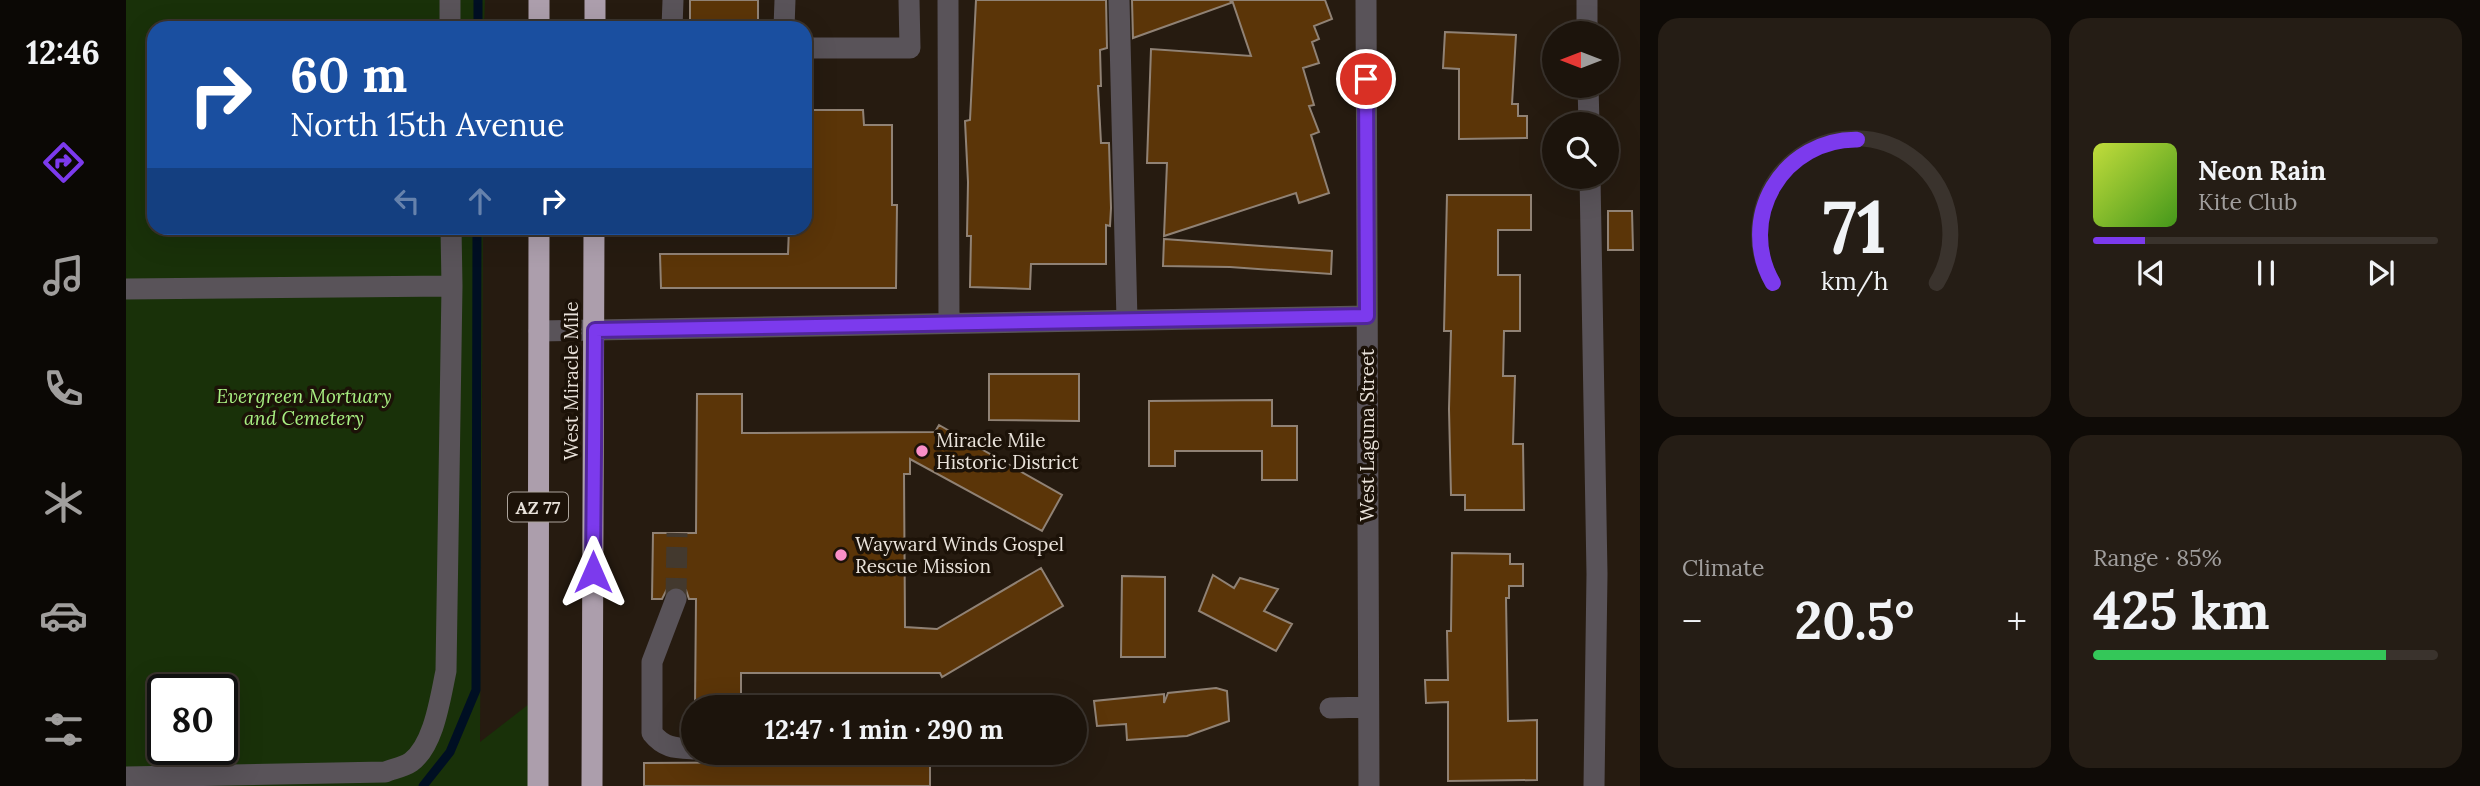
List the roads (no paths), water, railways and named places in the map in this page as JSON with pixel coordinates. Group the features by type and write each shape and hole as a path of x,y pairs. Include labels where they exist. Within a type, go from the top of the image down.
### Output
{"highway":[{"path":"540,0 540,21"},
{"path":"595,0 595,21"},
{"name":"West Miracle Mile","path":"538,786 539,235"},
{"name":"West Miracle Mile","path":"592,786 594,235"}],"street":[{"path":"450,0 450,21"},
{"path":"673,0 673,21"},
{"path":"784,21 785,0"},
{"path":"812,48 910,48 909,0"},
{"path":"948,0 949,323"},
{"path":"1119,0 1127,320"},
{"name":"West Laguna Street","path":"1366,0 1369,786"},
{"path":"1587,0 1587,21"},
{"path":"1590,189 1597,574 1594,786"},
{"path":"126,777 385,772 410,763 424,746 436,717 446,671 451,235"},
{"path":"126,289 452,286"},
{"path":"538,331 1367,316"},
{"path":"676,599 652,662 652,733 659,742 671,748 681,748"},
{"path":"1330,708 1368,707"}],"waterway":[{"path":"478,0 478,21"},
{"path":"423,786 450,752 476,690 477,235"}],"tunnel":[{"path":"676,599 677,533"}],"place":[{"name":"Miracle Mile Historic District","path":"922,451"},
{"name":"Wayward Winds Gospel Rescue Mission","path":"841,555"}],"park label":[{"name":"Evergreen Mortuary and Cemetery","path":"304,407"}]}
